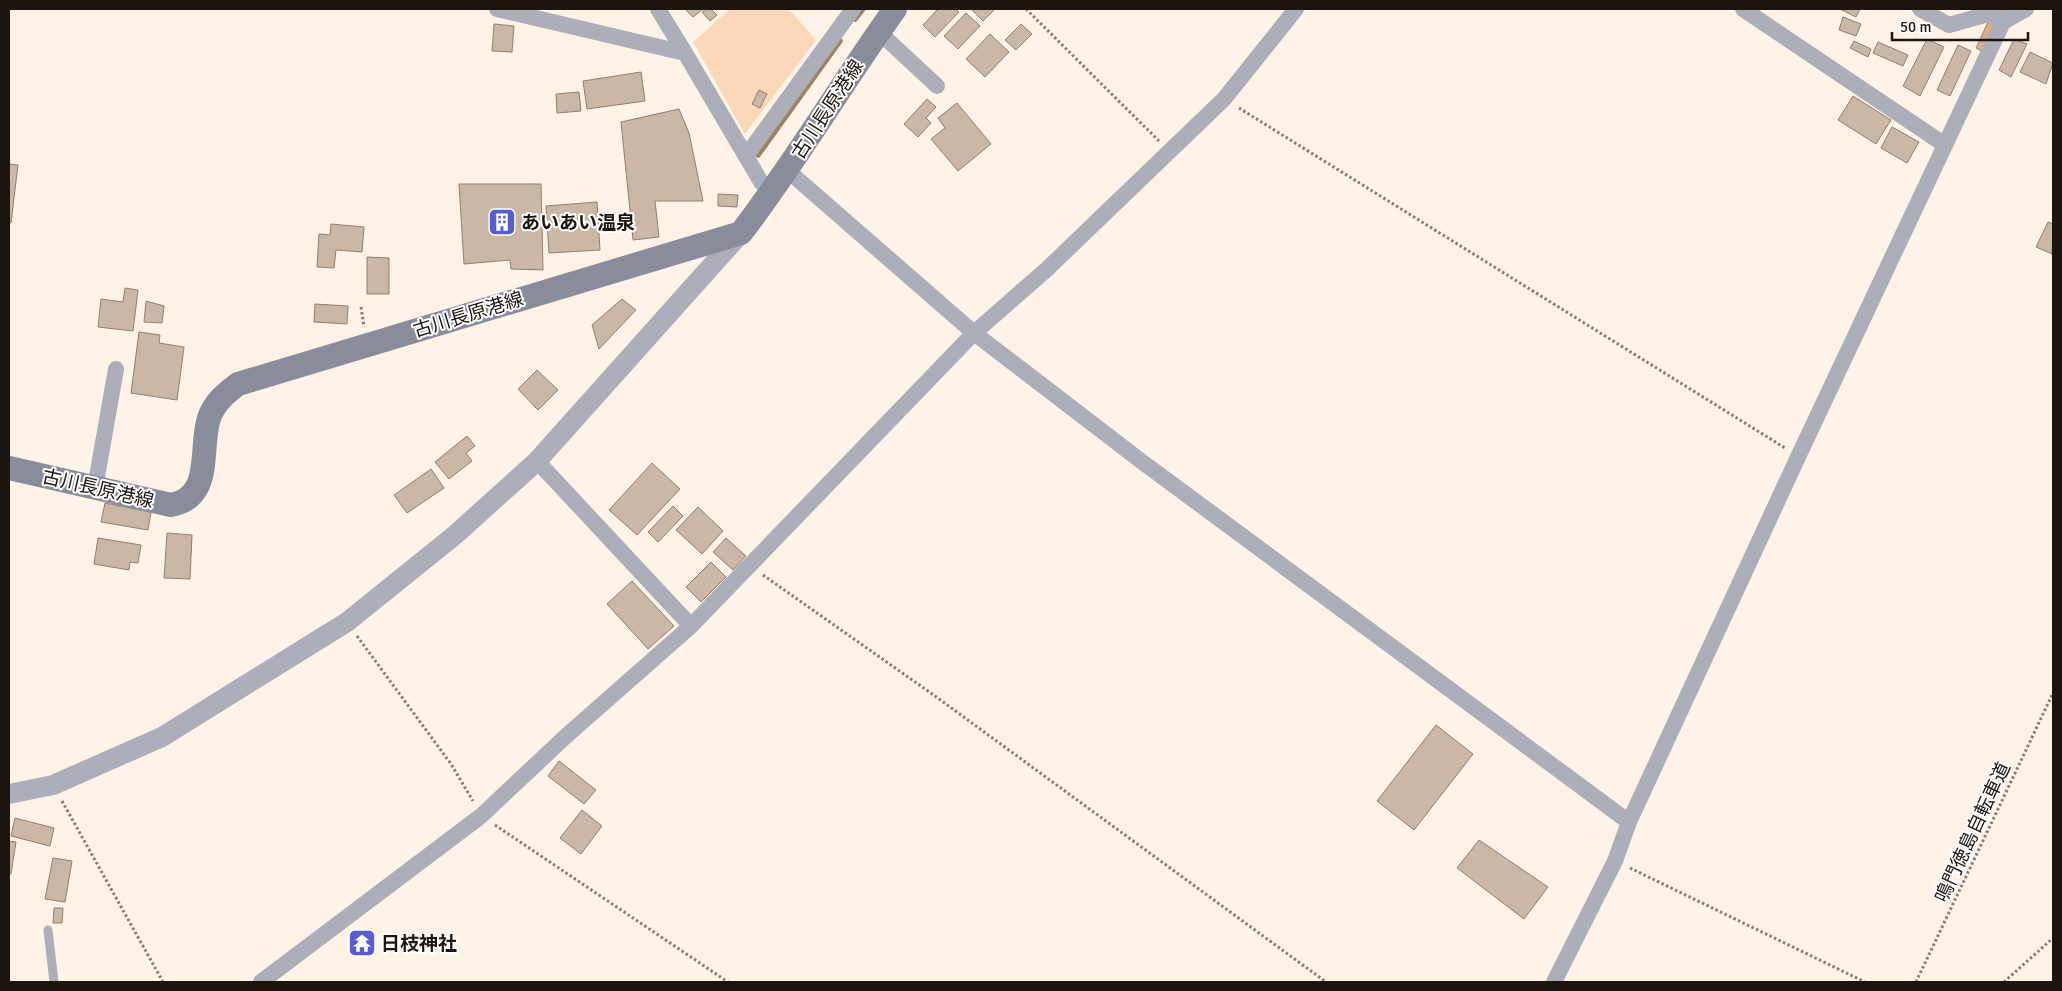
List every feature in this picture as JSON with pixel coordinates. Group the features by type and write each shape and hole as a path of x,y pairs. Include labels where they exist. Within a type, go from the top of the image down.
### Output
{"main road":[{"name":"古川長原港線","path":"9,468 171,505 183,503 194,491 201,479 209,418 221,397 238,384 740,233 772,192 895,9"}],"street":[{"path":"496,9 685,53"},
{"path":"658,9 761,182 772,192"},
{"path":"746,156 853,9"},
{"path":"261,982 481,816 565,737 691,626 974,333 1046,270 1224,99 1296,9"},
{"path":"1743,9 1945,146"},
{"path":"1920,9 1949,25 1992,13 2004,22"},
{"path":"1554,982 1615,861 1629,822 1798,456 2004,22 2026,9"},
{"path":"878,32 938,86"},
{"path":"787,170 974,333 1141,460 1629,822"},
{"path":"9,794 53,785 162,737 346,622 455,535 537,461 740,233"},
{"path":"95,488 116,369"},
{"path":"537,461 691,626"}],"lane":[{"path":"48,930 54,982"}],"path":[{"path":"1026,9 1170,152"},
{"path":"1224,99 1798,456"},
{"path":"750,566 935,696 1326,982"},
{"path":"346,622 451,764 481,816 728,982"},
{"name":"鳴門徳島自転車道","path":"1916,982 2053,692"},
{"path":"53,785 163,982"},
{"path":"1615,861 1865,982"},
{"path":"2004,982 2053,938"}],"shaded area":[{"path":"730,9 789,9 816,40 745,134 693,42"},
{"path":"1994,9 2011,9 1985,53 1976,48"}],"building":[{"path":"685,9 703,9 693,17"},
{"path":"706,9 711,9 717,15 710,21 702,12"},
{"path":"938,9 955,9 959,12 935,37 923,25"},
{"path":"971,9 995,9 983,21"},
{"path":"1840,9 1860,9 1856,17"},
{"path":"966,13 980,26 958,49 944,36"},
{"path":"1843,17 1861,24 1856,36 1839,30"},
{"path":"494,24 514,26 512,52 492,51"},
{"path":"1021,24 1032,34 1016,50 1005,40"},
{"path":"990,34 1009,52 985,77 966,59"},
{"path":"1927,39 1944,47 1920,96 1903,86"},
{"path":"2014,39 2027,44 2011,77 1999,70"},
{"path":"1854,41 1871,49 1868,57 1850,48"},
{"path":"1878,42 1908,55 1903,66 1873,53"},
{"path":"1958,45 1971,51 1950,96 1937,90"},
{"path":"2030,52 2053,63 2046,84 2020,72"},
{"path":"641,72 645,101 587,109 583,81"},
{"path":"759,90 767,94 760,108 752,104"},
{"path":"579,92 581,111 557,113 556,94"},
{"path":"1853,96 1891,120 1876,144 1838,120"},
{"path":"927,99 936,107 926,118 931,123 918,137 904,124"},
{"path":"957,103 991,144 958,171 931,139 945,128 938,118"},
{"path":"679,109 689,133 703,201 655,201 659,237 633,240 621,122"},
{"path":"1892,127 1919,142 1907,163 1881,148"},
{"path":"9,164 18,165 11,223 9,223"},
{"name":"あいあい温泉","path":"459,184 541,184 543,270 511,269 510,260 464,264"},
{"path":"718,194 738,195 737,207 718,206"},
{"path":"597,202 600,250 549,253 546,206"},
{"path":"2048,222 2053,224 2052,254 2036,247"},
{"path":"331,224 364,227 362,252 336,250 334,268 317,267 319,234 330,235"},
{"path":"367,257 389,258 389,294 367,294"},
{"path":"125,288 138,290 133,331 98,327 101,299 123,302"},
{"path":"622,299 636,310 599,349 592,325"},
{"path":"146,301 164,306 162,323 144,322"},
{"path":"315,304 348,306 347,324 314,322"},
{"path":"139,332 160,335 159,343 184,347 177,400 131,393"},
{"path":"537,370 558,390 538,410 518,389"},
{"path":"467,436 475,446 466,453 472,461 449,479 435,462"},
{"path":"652,463 680,489 637,535 609,510"},
{"path":"431,469 444,488 407,513 394,495"},
{"path":"105,503 151,512 148,530 101,522"},
{"path":"673,506 683,516 658,542 648,532"},
{"path":"698,507 723,531 702,554 676,530"},
{"path":"167,533 192,535 190,579 164,578"},
{"path":"98,538 141,545 138,563 130,562 129,570 94,564"},
{"path":"726,538 746,556 733,570 713,552"},
{"path":"711,562 726,577 701,602 686,587"},
{"path":"632,581 674,626 648,649 607,604"},
{"path":"1436,725 1473,754 1414,830 1377,801"},
{"path":"559,761 596,790 584,804 548,776"},
{"path":"582,810 602,826 581,854 560,838"},
{"path":"15,818 54,828 50,846 11,836"},
{"path":"1479,840 1548,887 1524,919 1457,868"},
{"path":"9,841 16,842 11,874 9,874"},
{"path":"53,858 72,861 65,902 45,899"},
{"path":"54,908 63,908 62,923 53,923"},
{"name":"日枝神社","path":"365,935 371,943 360,951 354,944"}],"waterway":[{"path":"855,19 863,9"},
{"path":"758,155 840,41"}],"place":[{"name":"あいあい温泉","path":"502,222"},
{"name":"日枝神社","path":"362,943"}]}
